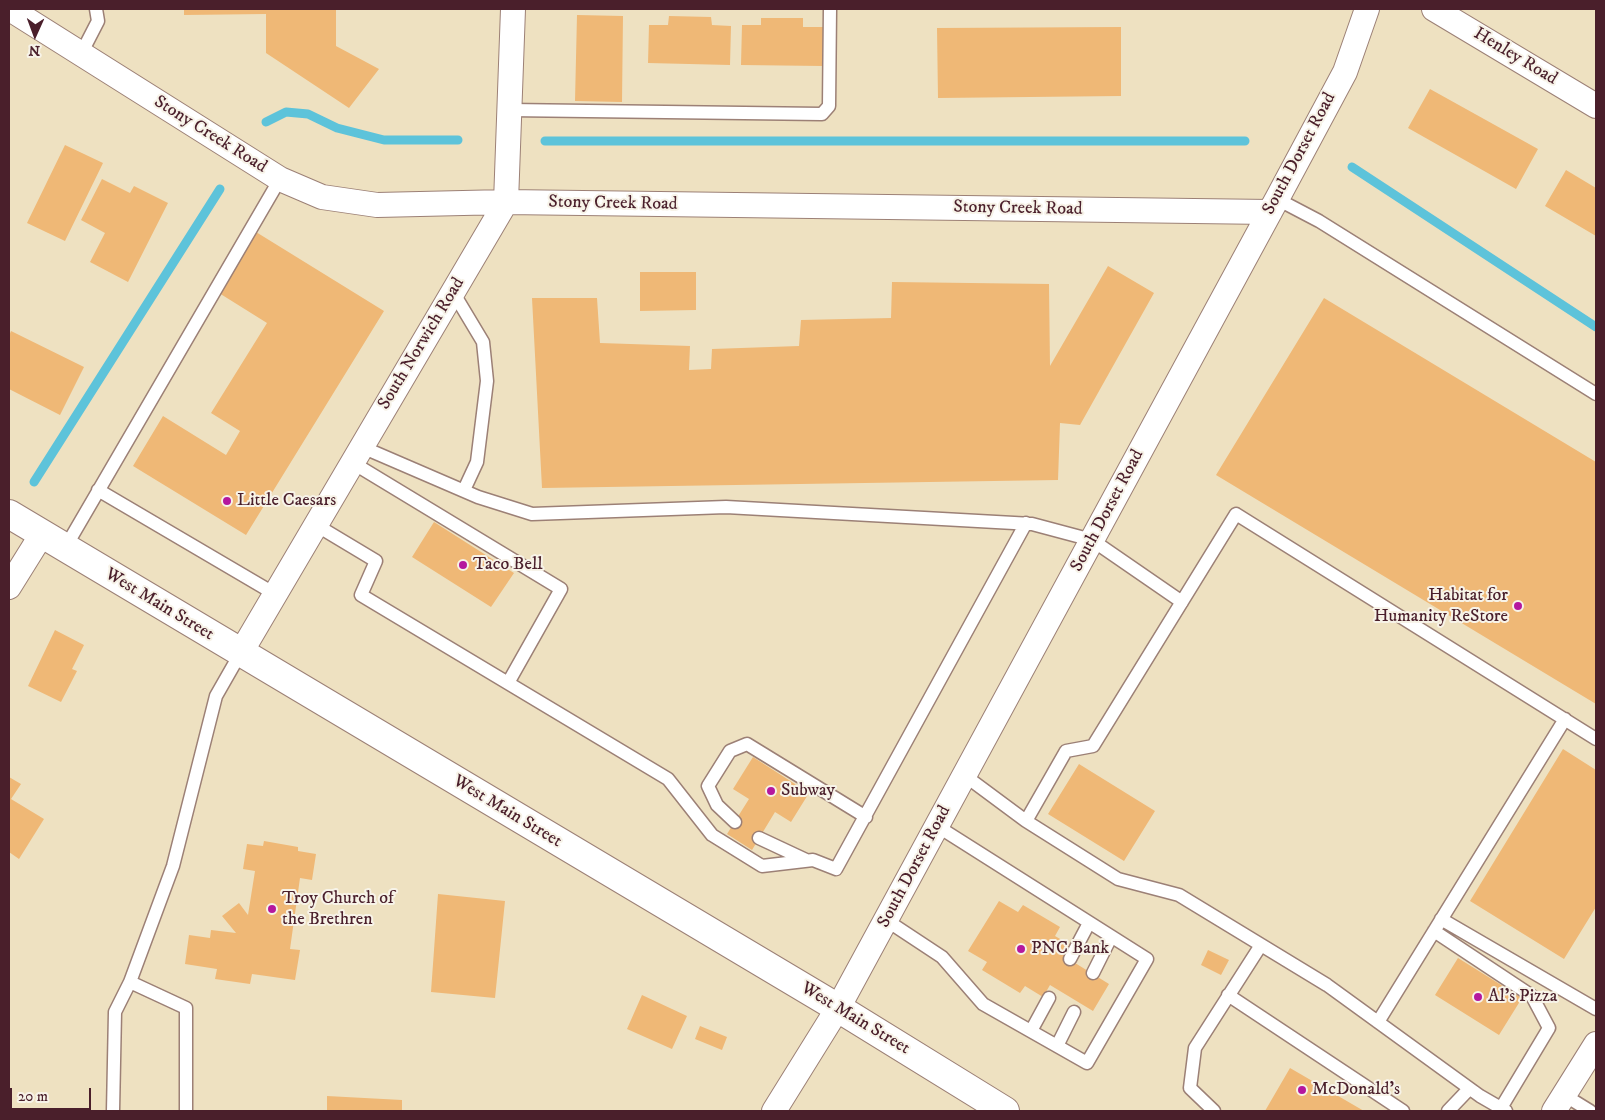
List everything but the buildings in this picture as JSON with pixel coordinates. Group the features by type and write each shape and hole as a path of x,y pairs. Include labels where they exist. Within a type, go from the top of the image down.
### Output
{"main road":[{"name":"West Main Street","path":"9,514 240,654 838,1008 1005,1111"}],"street":[{"name":"Stony Creek Road","path":"10,9 280,179 322,197 377,205 506,202 1273,205"},
{"name":"South Norwich Road","path":"240,654 506,202 513,9"},
{"name":"South Dorset Road","path":"774,1111 838,1008 1345,72 1367,9"},
{"name":"Henley Road","path":"1434,9 1596,106"},
{"path":"9,587 53,541"},
{"path":"1559,1103 1596,1044"}],"lane":[{"path":"82,54 98,20 96,9"},
{"path":"509,110 822,114 828,106 830,9"},
{"path":"53,541 98,490 280,179"},
{"path":"1273,205 1319,221 1596,394"},
{"path":"453,292 483,342 487,381 477,462 464,490"},
{"path":"357,455 532,514 726,507 1026,523 1092,540 1182,602"},
{"path":"357,455 561,589 508,682"},
{"path":"98,490 275,594"},
{"path":"1026,821 1066,751 1093,746 1236,514 1596,739"},
{"path":"316,525 376,561 361,595 668,780 712,835 762,866 813,860 836,870 1026,523"},
{"path":"113,1111 115,1012 130,982 173,866 216,696 240,654"},
{"path":"1378,1022 1565,720"},
{"path":"735,822 717,805 708,786 730,751 746,744 866,817"},
{"path":"964,775 1026,821 1118,879 1179,895 1327,985 1470,1089 1503,1110 1550,1028 1532,996 1434,931"},
{"path":"886,920 942,957 983,1004 1087,1063 1147,959 937,826"},
{"path":"759,838 807,861"},
{"path":"1442,919 1596,1009"},
{"path":"1070,959 1089,923"},
{"path":"1093,973 1111,937"},
{"path":"1214,1111 1190,1088 1195,1048 1261,945"},
{"path":"130,982 186,1008 186,1111"},
{"path":"1228,995 1403,1111"},
{"path":"1031,1031 1049,998"},
{"path":"1057,1046 1074,1012"},
{"path":"1448,1111 1470,1089"},
{"path":"1559,1103 1590,1111"}],"waterway":[{"path":"266,122 286,112 308,114 337,128 384,140 458,140"},
{"path":"545,141 1245,141"},
{"path":"1352,167 1596,327"},
{"path":"34,482 220,189"}],"place":[{"name":"Little Caesars","path":"227,501"},
{"name":"Taco Bell","path":"463,565"},
{"name":"Habitat for Humanity ReStore","path":"1518,606"},
{"name":"Subway","path":"771,791"},
{"name":"Troy Church of the Brethren","path":"272,909"},
{"name":"PNC Bank","path":"1021,949"},
{"name":"Al's Pizza","path":"1478,997"},
{"name":"McDonald's","path":"1302,1090"}]}
